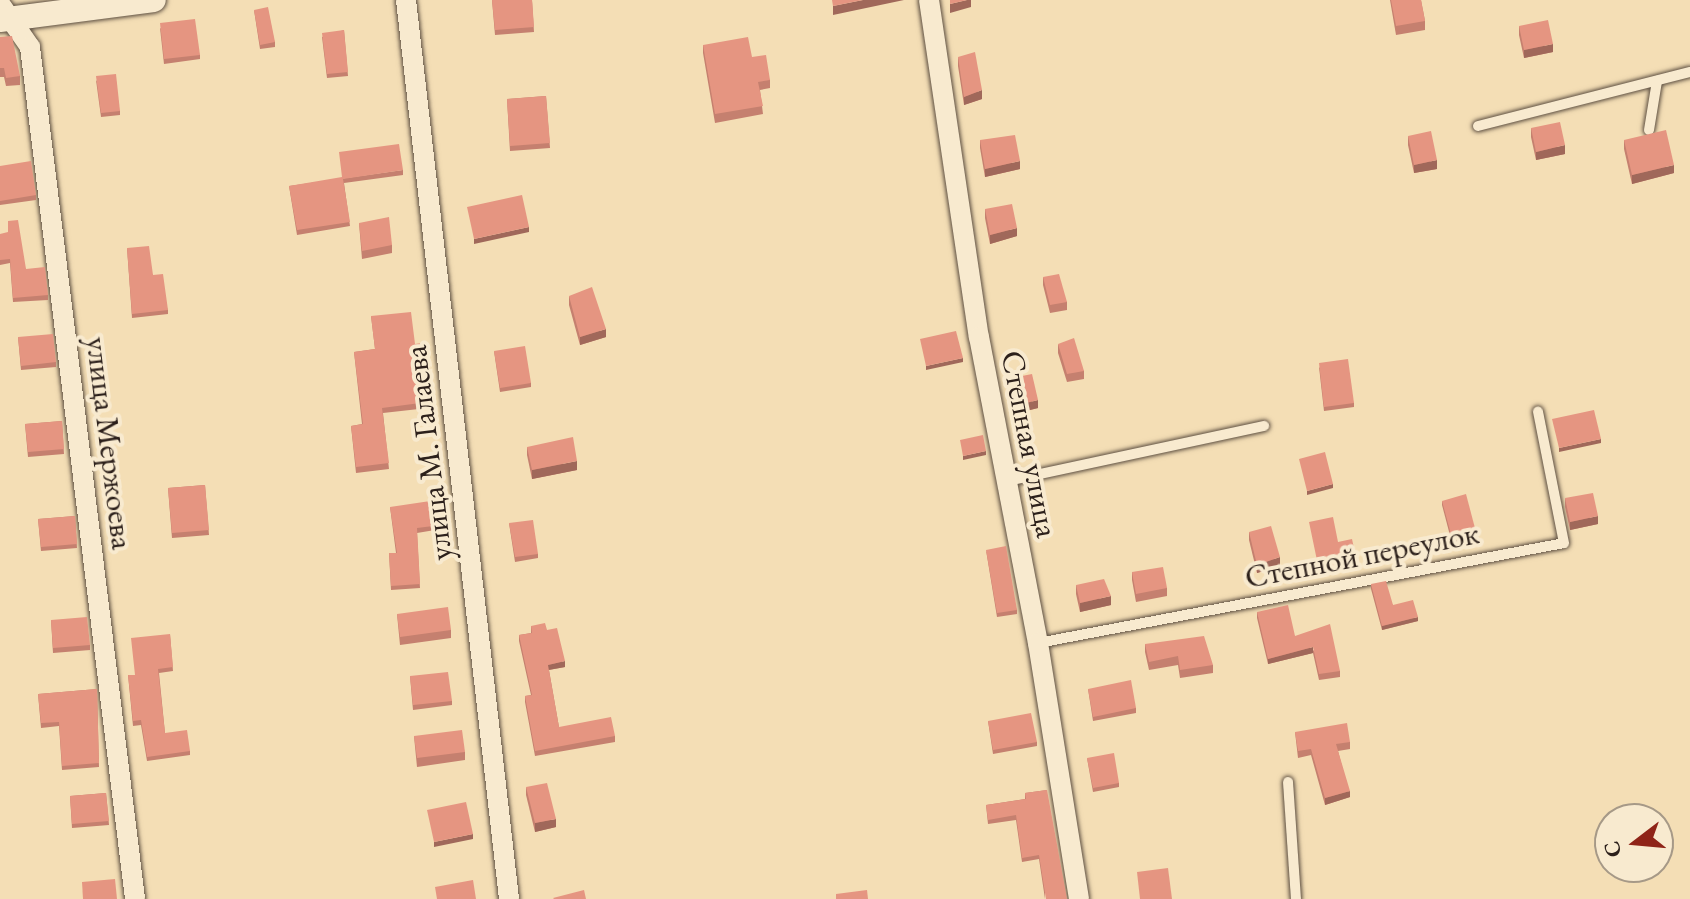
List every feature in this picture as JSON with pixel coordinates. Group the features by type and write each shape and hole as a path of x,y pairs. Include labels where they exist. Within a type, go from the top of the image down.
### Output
{"street":[{"path":"4,14 154,0"},
{"name":"улица М. Галаева","path":"406,0 509,899"},
{"name":"Степная улица","path":"929,0 979,337 1038,643 1079,899"},
{"name":"улица Мержоева","path":"4,14 30,47 135,899"}],"lane":[{"path":"1478,126 1690,72"},
{"path":"1649,130 1657,81"},
{"name":"Степной переулок","path":"1038,643 1564,543 1538,412"},
{"path":"1007,481 1264,426"},
{"path":"1288,782 1296,899"}],"building":[{"path":"492,0 532,0 534,27 495,30"},
{"path":"832,0 863,0 833,6"},
{"path":"1391,0 1421,0 1425,21 1396,26"},
{"path":"268,7 275,42 260,45 254,10"},
{"path":"195,19 200,55 164,59 160,23"},
{"path":"1548,20 1553,44 1524,50 1519,26"},
{"path":"344,30 348,72 327,74 322,33"},
{"path":"12,36 20,76 6,78 4,68 0,68 0,37"},
{"path":"748,37 752,57 766,55 770,80 758,82 763,106 715,114 703,45"},
{"path":"975,52 982,90 964,97 958,57"},
{"path":"116,74 120,111 101,113 96,76"},
{"path":"546,96 550,143 510,146 507,99"},
{"path":"1560,122 1565,145 1536,152 1531,128"},
{"path":"1666,130 1674,165 1632,175 1624,140"},
{"path":"1431,131 1437,160 1414,165 1408,136"},
{"path":"1015,135 1020,161 985,169 980,140"},
{"path":"399,144 403,170 343,179 350,222 297,230 289,186 342,177 339,152"},
{"path":"31,161 36,195 0,201 0,166"},
{"path":"522,195 529,227 474,239 467,207"},
{"path":"1012,204 1017,228 990,235 985,209"},
{"path":"389,217 392,245 362,251 359,223"},
{"path":"18,220 26,269 45,267 48,295 13,298 10,259 0,260 0,234 8,232 8,221"},
{"path":"149,246 153,275 163,274 168,310 132,314 127,248"},
{"path":"1059,274 1067,302 1050,305 1043,277"},
{"path":"592,287 606,329 580,337 569,296"},
{"path":"411,312 415,344 422,343 428,402 382,408 389,463 356,467 351,426 363,424 354,352 375,349 371,316"},
{"path":"956,331 963,358 926,366 920,339"},
{"path":"53,334 56,362 21,366 18,337"},
{"path":"1074,338 1084,371 1067,374 1058,344"},
{"path":"525,346 531,383 500,388 494,351"},
{"path":"1348,359 1354,403 1324,407 1319,363"},
{"path":"1032,374 1038,400 1018,405 1012,378"},
{"path":"1594,410 1601,439 1559,448 1552,419"},
{"path":"62,421 64,449 28,452 25,424"},
{"path":"983,435 986,451 963,456 960,440"},
{"path":"573,437 577,461 532,470 527,447"},
{"path":"1325,452 1333,484 1307,491 1299,459"},
{"path":"205,485 209,530 172,533 168,488"},
{"path":"1593,493 1598,516 1570,522 1565,498"},
{"path":"1466,494 1476,532 1452,538 1442,501"},
{"path":"437,500 441,525 417,528 420,584 391,586 389,553 397,553 390,507"},
{"path":"75,516 77,544 41,547 38,519"},
{"path":"1333,517 1338,542 1352,539 1357,562 1319,570 1309,522"},
{"path":"533,520 538,554 515,557 509,523"},
{"path":"1271,526 1280,557 1257,565 1249,532"},
{"path":"1006,546 1017,610 997,613 986,550"},
{"path":"1163,567 1167,588 1136,594 1132,572"},
{"path":"1104,579 1111,596 1080,603 1076,585"},
{"path":"1386,581 1393,605 1413,600 1418,617 1382,626 1371,584"},
{"path":"1288,605 1295,636 1330,624 1340,671 1319,674 1313,647 1268,659 1257,612"},
{"path":"448,607 451,630 400,637 397,614"},
{"path":"87,617 90,645 53,648 51,620"},
{"path":"545,623 547,630 557,628 565,661 548,665 559,727 611,717 615,736 535,751 525,696 532,695 519,635 532,633 531,626"},
{"path":"170,634 173,667 158,669 165,733 187,730 190,751 147,757 141,720 133,721 128,675 135,675 131,638"},
{"path":"1204,636 1213,665 1180,670 1178,656 1149,662 1145,644"},
{"path":"448,672 452,701 413,705 410,676"},
{"path":"1131,680 1136,708 1093,717 1088,689"},
{"path":"97,689 99,763 62,766 59,722 41,723 38,694"},
{"path":"1031,713 1037,742 993,750 988,721"},
{"path":"1347,723 1350,742 1336,744 1350,791 1325,798 1311,749 1298,751 1295,732"},
{"path":"462,730 465,752 417,758 414,736"},
{"path":"1114,753 1119,783 1093,788 1087,758"},
{"path":"547,783 556,819 535,823 526,787"},
{"path":"1047,790 1067,899 1046,899 1039,855 1022,858 1016,815 988,820 986,805 1026,799 1025,793"},
{"path":"106,793 109,821 72,824 70,796"},
{"path":"466,802 473,834 434,842 427,810"},
{"path":"1168,868 1172,899 1140,899 1137,872"},
{"path":"115,879 117,899 83,899 82,882"},
{"path":"473,880 476,899 437,899 435,887"},
{"path":"584,890 586,899 553,898"},
{"path":"867,890 868,899 836,899 836,894"}]}
